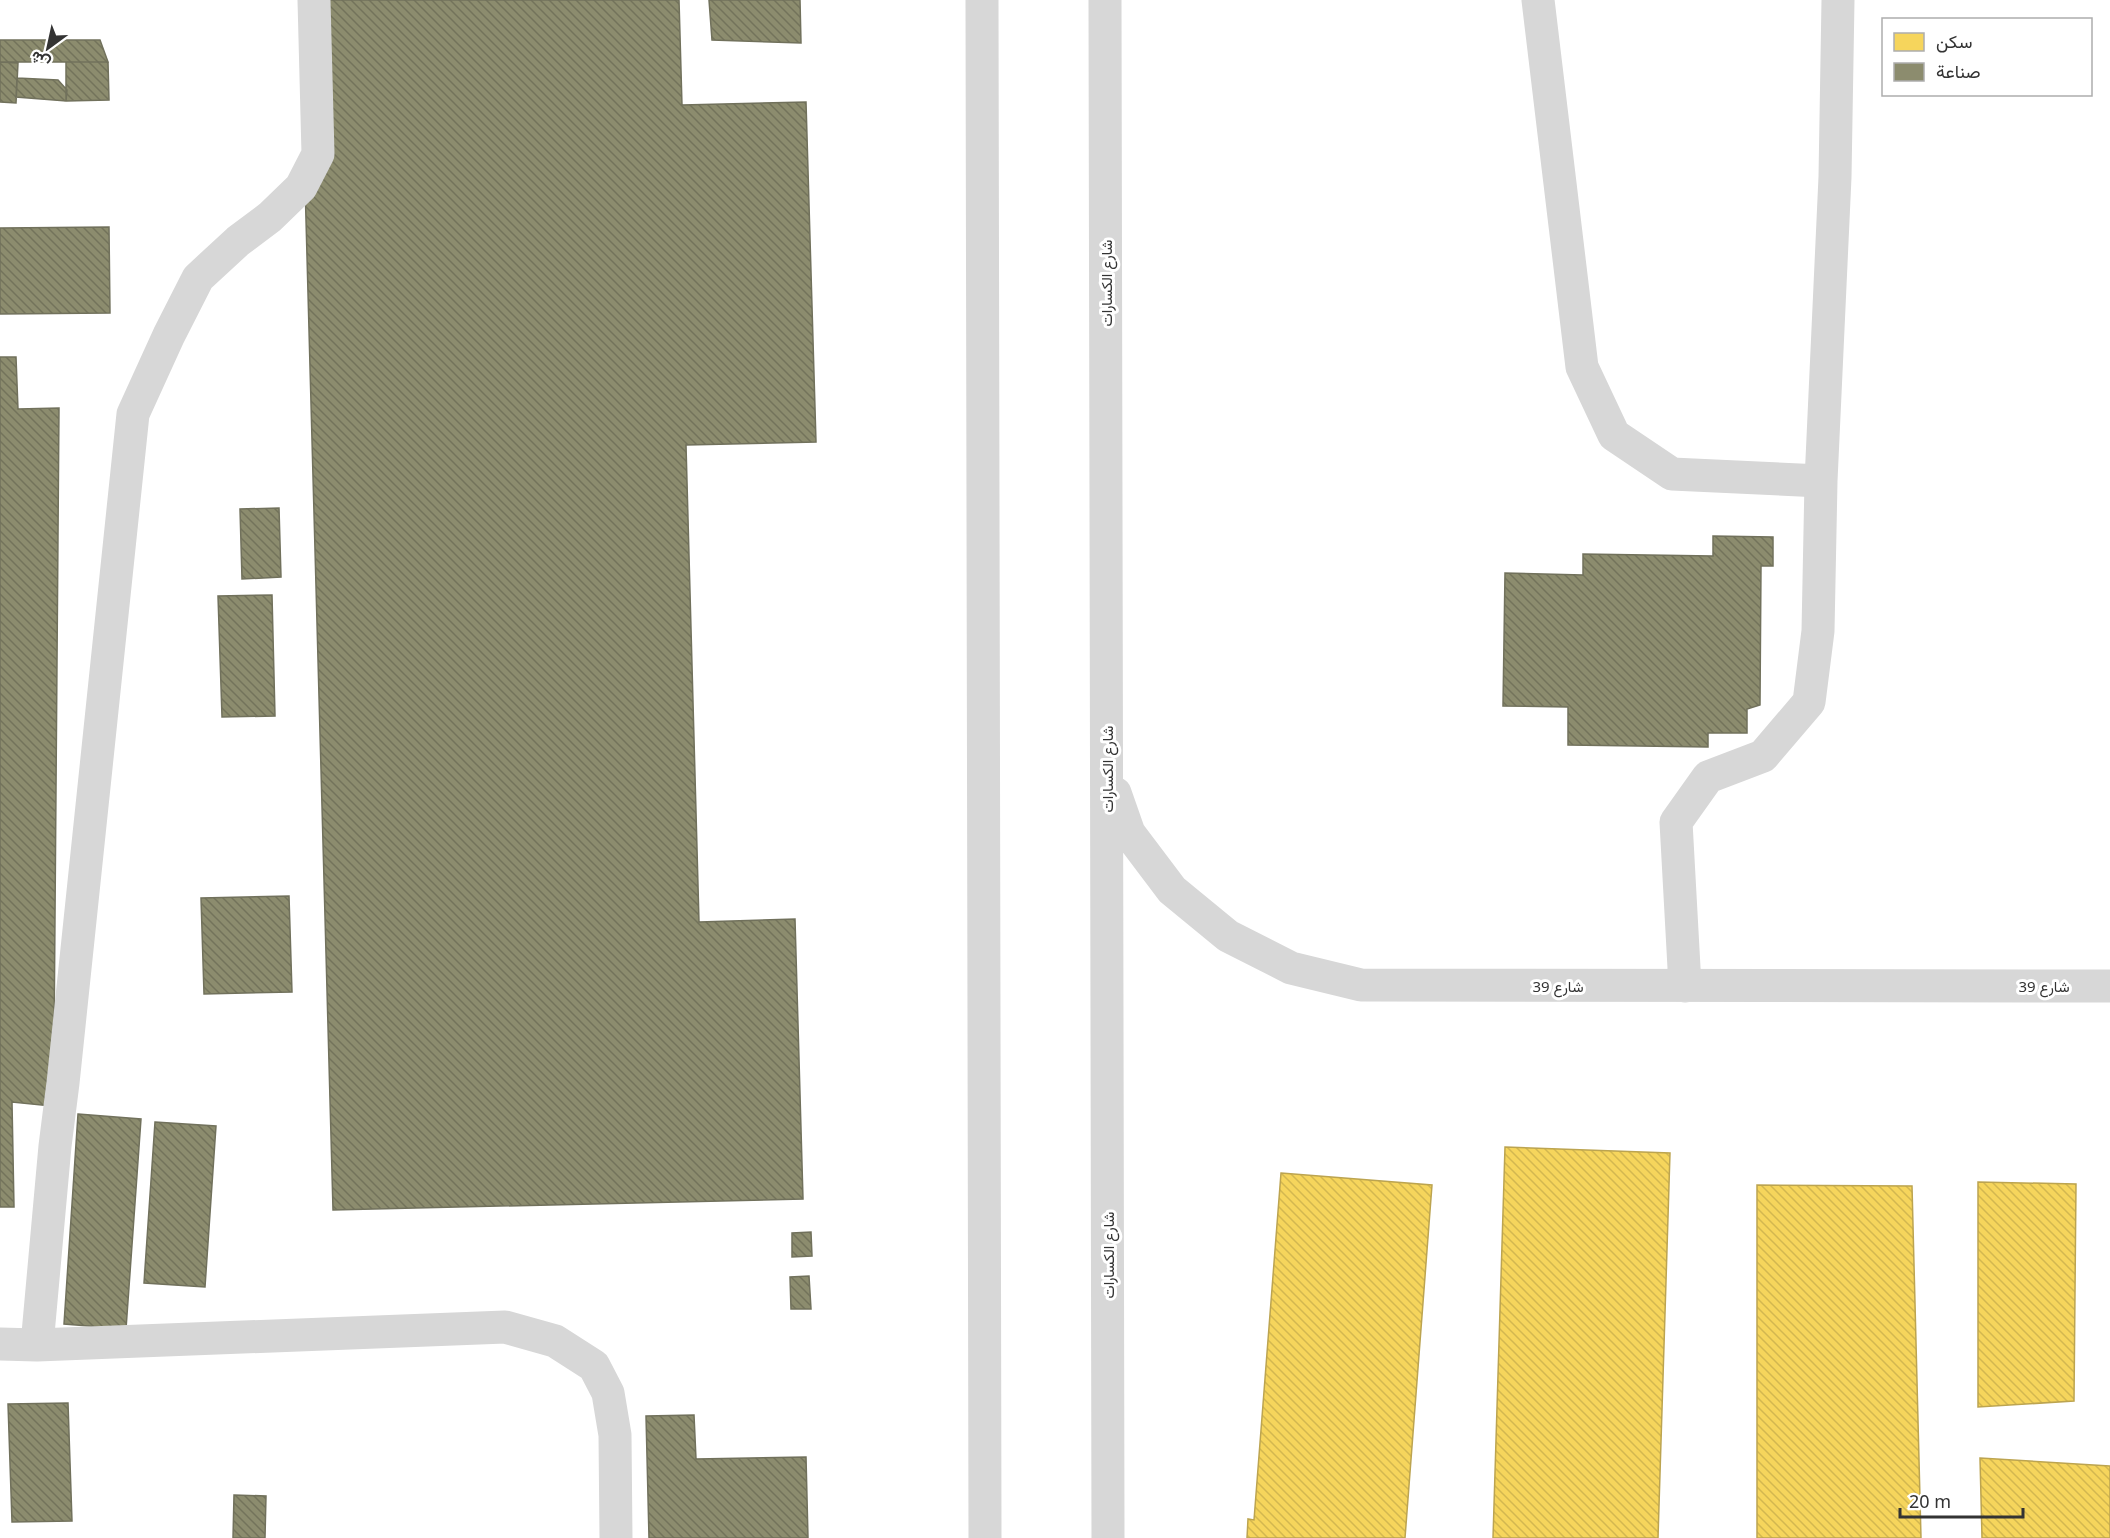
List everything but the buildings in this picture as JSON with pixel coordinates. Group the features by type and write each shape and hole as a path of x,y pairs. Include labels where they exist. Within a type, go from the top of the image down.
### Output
{"street":[{"path":"37,1345 55,1146 133,414 198,278 238,241 270,217 301,186 318,154 314,0"},
{"path":"982,0 985,1538"},
{"name":"شارع الكسارات","path":"1105,0 1108,1538"},
{"path":"1538,0 1582,367 1614,435 1672,474 1821,481"},
{"path":"1685,986 1676,822 1708,777 1763,756 1809,702 1818,631 1821,481 1835,177 1838,0"},
{"name":"شارع 39","path":"1107,768 1129,833 1172,890 1228,936 1292,968 1361,985 2110,986"},
{"path":"0,1344 37,1345 506,1327 555,1341 594,1366 608,1393 615,1435 616,1538"}]}
